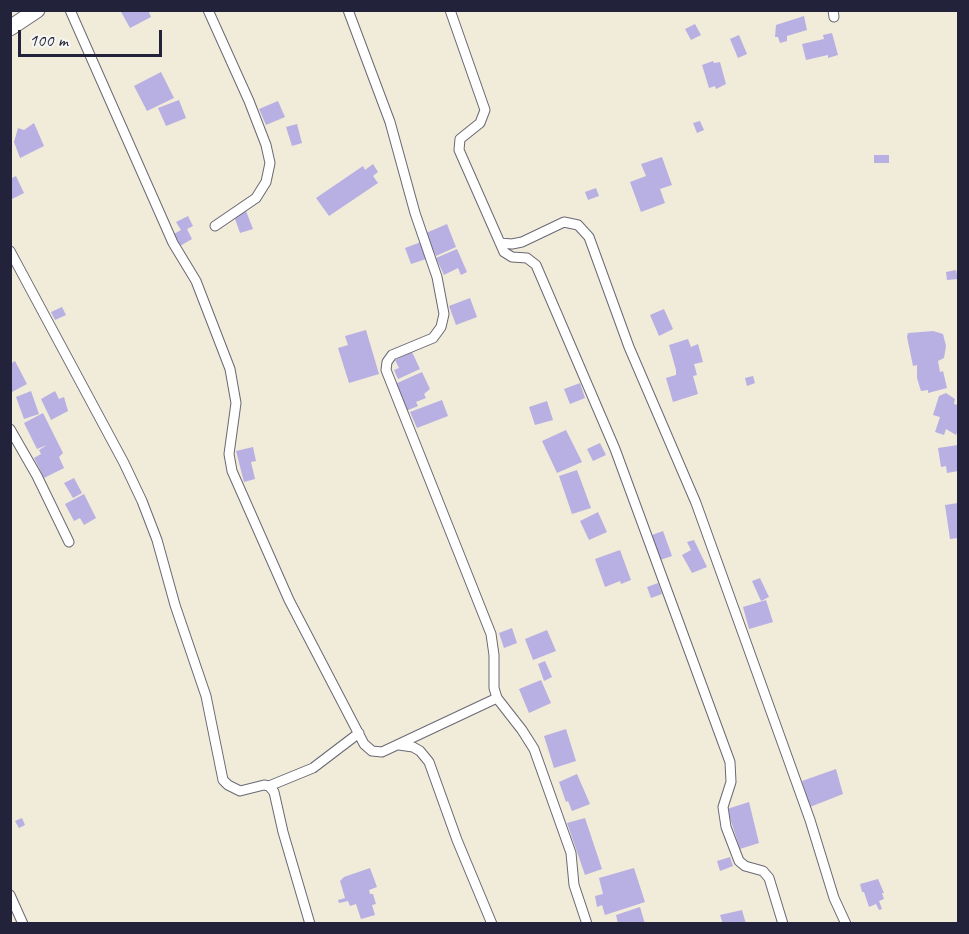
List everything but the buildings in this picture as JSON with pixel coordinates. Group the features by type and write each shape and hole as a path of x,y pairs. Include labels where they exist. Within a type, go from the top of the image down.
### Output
{"main road":[{"path":"10,28 37,10"}],"street":[{"path":"70,10 173,243 196,281 230,369 236,403 229,454 232,471 288,600 364,744 372,752 382,752 496,699"},
{"path":"208,10 249,101 266,145 270,164 266,182 256,198 215,226"},
{"path":"348,10 390,122 415,213 436,271 444,314 441,327 433,338 392,355 387,362 386,370 491,634 496,699 522,730 534,749 571,853 574,885 587,924"},
{"path":"450,10 485,110 480,123 460,139 459,150 504,252 509,256 527,258 536,265 615,449 730,762 731,782 723,807 726,827 739,861 745,866 763,871 769,878 783,924"},
{"path":"500,243 522,242 564,222 578,225 589,237 629,347 699,511 810,820 834,898 846,924"},
{"path":"10,251 124,463 150,520 175,605 206,696 224,780 233,789 240,790 269,786 313,768 359,734"},
{"path":"10,429 37,476 69,542"},
{"path":"399,745 413,747 420,751 429,762 457,840 492,924"},
{"path":"269,786 276,796 283,832 310,924"},
{"path":"10,895 23,924"}]}
